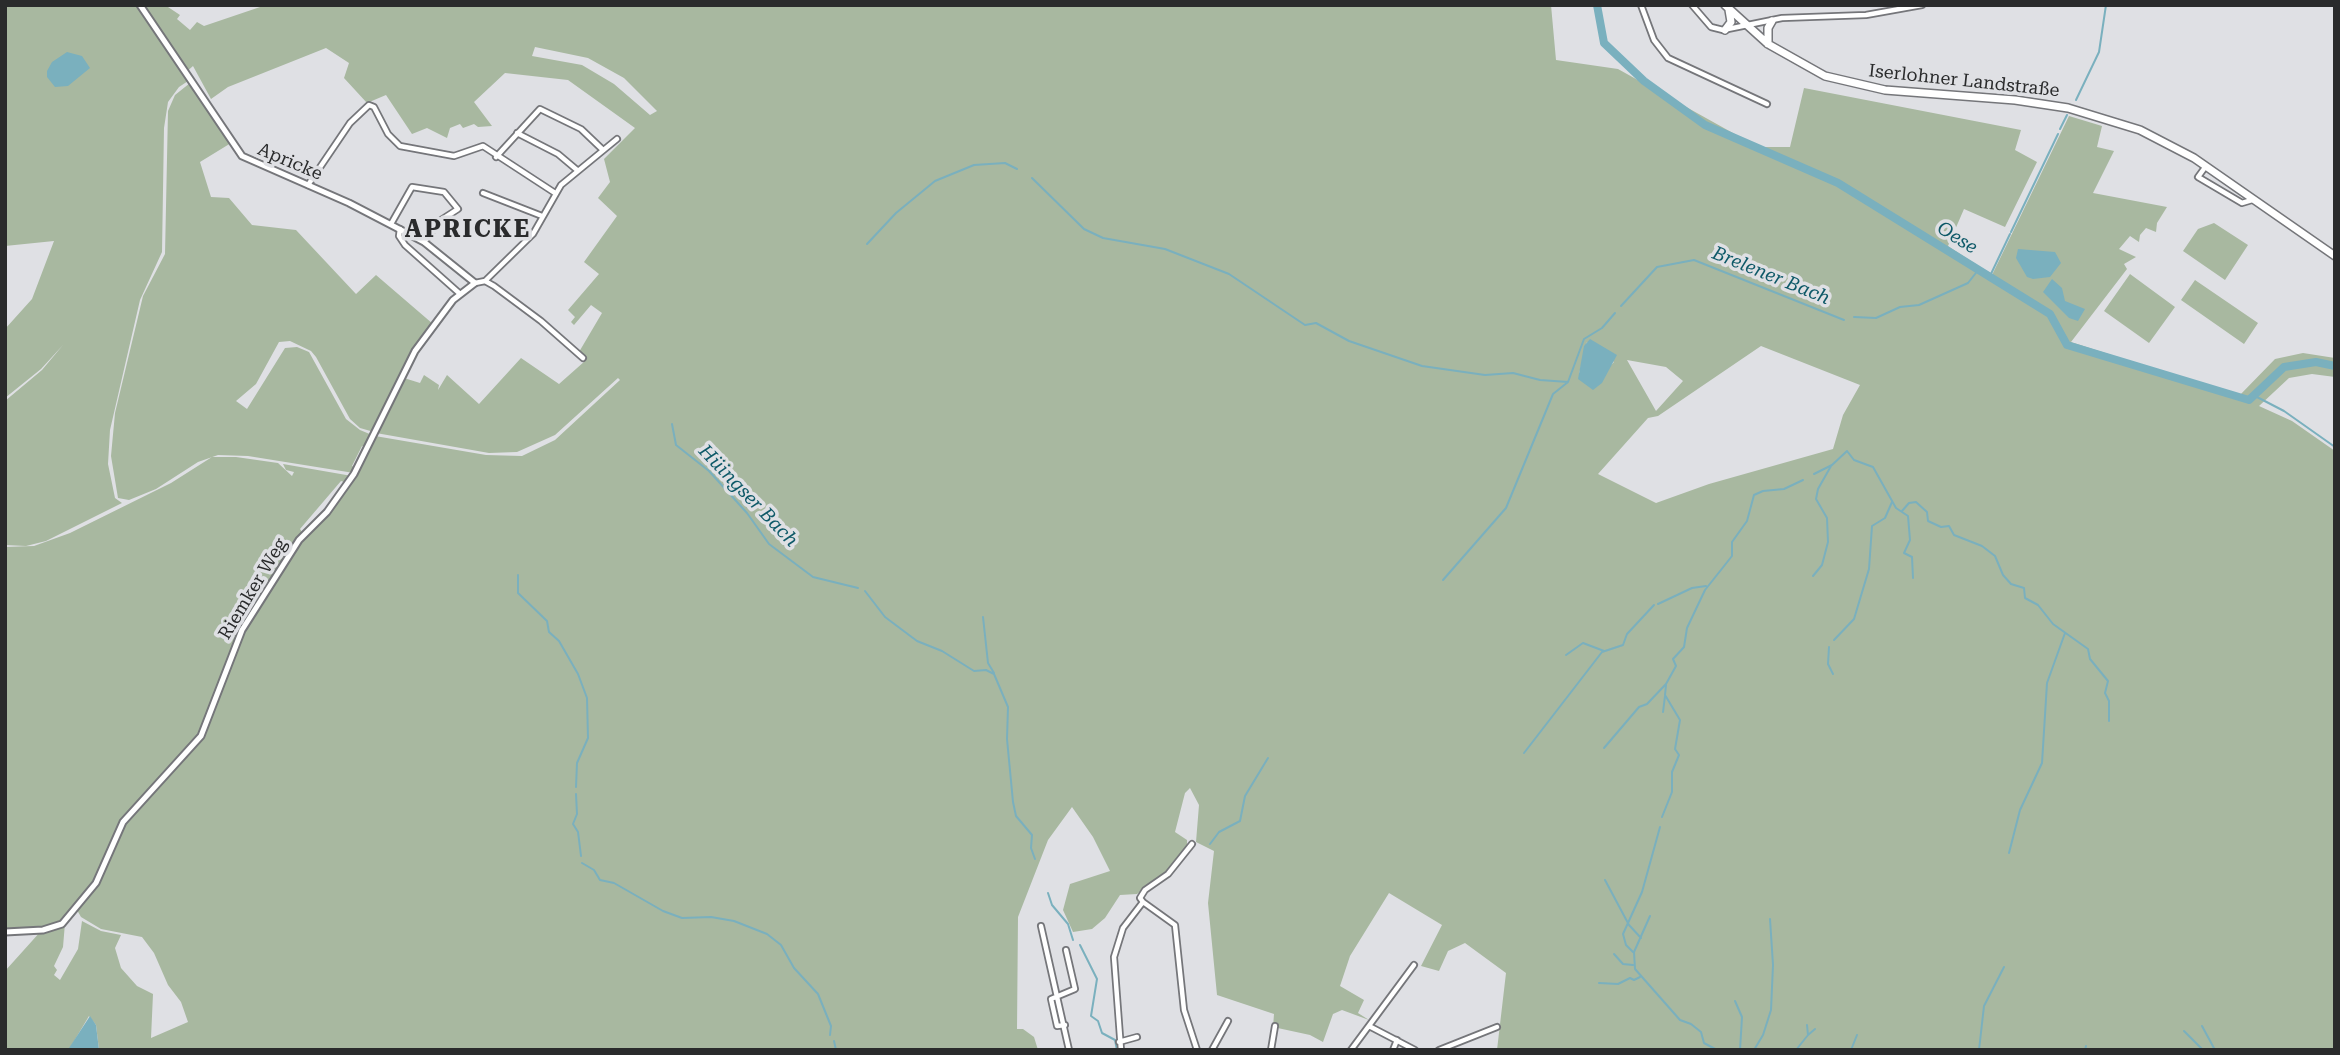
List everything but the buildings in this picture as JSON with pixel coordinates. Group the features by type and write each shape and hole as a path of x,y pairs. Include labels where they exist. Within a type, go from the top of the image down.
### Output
{"main road":[{"path":"1725,30 1731,22 1727,7"},
{"name":"Iserlohner Landstraße","path":"1727,7 1768,44 1807,68 1857,85 1885,90 2015,100 2087,112 2140,130 2206,166 2335,256"},
{"path":"1768,44 1768,29 1772,21"}],"street":[{"name":"Apricke","path":"140,5 242,156 391,224 424,242 475,283"},
{"path":"1641,5 1654,40 1668,58 1767,104"},
{"path":"1692,5 1711,27 1725,30 1794,17 1866,15 1922,5"},
{"path":"309,185 350,122 369,106 374,107 388,134 400,146 454,156 483,146 496,157 555,193"},
{"path":"496,157 540,109 582,129 603,150"},
{"path":"517,133 558,154 577,170"},
{"path":"459,293 475,283 485,281 522,248 555,193 577,170 617,139"},
{"path":"2206,166 2199,177 2242,203 2252,200"},
{"path":"391,224 412,187 444,191 457,209 442,220 424,242"},
{"path":"483,193 542,216"},
{"name":"Apricke","path":"400,229 399,236 405,245 459,293"},
{"path":"485,281 534,315 583,358"},
{"name":"Riemker Weg","path":"5,932 47,929 68,918 99,878 123,822 201,736 242,630 299,540 327,512 354,474 412,359 459,293"},
{"path":"1192,844 1168,874 1140,895 1143,902 1175,925 1184,1010 1197,1050"},
{"path":"1121,1050 1114,957 1123,928 1143,902"},
{"path":"1041,926 1069,1050"},
{"path":"1057,996 1075,989 1066,950"},
{"path":"1351,1050 1414,965"},
{"path":"1212,1050 1228,1021"},
{"path":"1271,1050 1275,1026"},
{"path":"1368,1026 1415,1050"},
{"path":"1439,1050 1497,1027"},
{"path":"1119,1042 1136,1037"},
{"path":"1393,1050 1397,1040"}],"green space":[{"path":"5,5 165,5 180,15 177,19 190,30 197,22 204,26 266,5 1551,5 1556,60 1618,69 1758,147 1790,147 1804,88 2021,130 2015,150 2037,162 2005,227 1964,209 1948,246 1992,275 2069,116 2102,126 2097,147 2114,151 2093,193 2167,207 2157,223 2156,232 2146,228 2140,235 2139,242 2130,236 2119,249 2136,257 2124,264 2127,269 2071,342 2239,396 2275,359 2303,353 2335,358 2335,377 2312,374 2289,378 2259,406 2292,421 2335,451 2335,1050 1497,1050 1506,973 1465,943 1448,951 1439,971 1421,966 1442,925 1389,893 1350,956 1340,986 1364,1000 1358,1013 1369,1020 1342,1010 1333,1014 1323,1042 1310,1035 1273,1027 1274,1014 1217,995 1208,903 1214,851 1196,842 1199,805 1190,788 1185,793 1175,832 1187,840 1187,850 1167,872 1137,894 1120,895 1105,918 1092,929 1073,932 1063,910 1070,884 1110,871 1093,837 1072,807 1048,840 1018,917 1017,1029 1023,1029 1034,1037 1038,1050 99,1050 96,1025 89,1016 70,1048 73,1050 5,1050 5,971 41,931 65,923 63,947 54,966 57,970 54,975 60,980 78,949 82,921 101,931 121,935 115,948 121,968 137,986 153,994 151,1038 188,1022 181,1002 168,985 154,953 142,937 101,929 81,917 77,910 92,890 121,828 206,730 238,639 299,543 339,500 355,478 375,436 486,455 522,456 555,440 620,380 618,378 555,435 517,452 489,453 376,433 404,378 420,383 424,375 439,385 438,390 447,375 479,404 521,358 559,384 585,361 579,352 602,313 591,305 574,325 571,322 575,317 568,310 599,274 584,262 617,216 598,198 610,182 604,159 635,128 568,80 505,73 474,102 492,126 478,127 474,124 463,128 460,124 450,128 447,138 427,128 412,134 386,95 367,103 344,78 349,63 326,48 228,87 211,99 193,66 184,74 188,81 179,87 168,102 164,128 162,252 140,300 110,430 108,464 115,498 122,503 46,541 26,546 5,545 5,401 42,370 63,345 41,369 5,398 5,329 32,299 54,241 5,246","holes":["535,47 588,58 624,78 657,111 650,115 614,84 582,65 532,56","1587,342 1614,362 1607,369 1604,378 1579,374","1761,346 1860,385 1843,415 1833,449 1709,484 1656,503 1598,474 1648,418 1658,416","1627,360 1666,367 1683,381 1656,411"]},
{"path":"190,83 231,143 200,162 211,197 229,198 252,225 296,230 356,294 376,275 433,324 374,432 360,428 350,419 316,357 311,351 290,341 279,342 256,384 236,401 247,409 285,348 297,347 309,352 346,419 360,430 372,435 366,447 362,446 352,466 356,468 354,473 248,456 218,455 198,462 156,489 129,500 118,498 111,456 115,413 143,296 165,254 168,111 175,95"},
{"path":"2214,223 2248,245 2225,280 2183,251 2198,229"},
{"path":"2130,274 2175,307 2149,343 2104,311"},
{"path":"2195,280 2258,323 2244,344 2181,300"},
{"path":"212,457 236,457 278,463 292,476 294,472 286,470 283,464 352,476 347,483 341,481 300,529 302,532 294,540 287,557 236,637 200,735 125,817 101,872 64,920 47,928 5,931 5,547 34,546 70,533 171,483"}],"water":[{"path":"67,52 82,56 90,68 68,86 55,87 47,77 47,71 52,62"},
{"path":"2018,249 2055,252 2061,263 2050,277 2033,279 2027,277 2016,258"},
{"path":"2052,279 2062,288 2065,301 2085,309 2078,321 2069,318 2043,292"},
{"path":"1590,339 1617,355 1602,383 1593,390 1578,379 1584,346"},
{"path":"90,1016 96,1025 99,1050 69,1048"}],"waterway":[{"name":"Oese","path":"1597,5 1604,43 1644,81 1705,125 1838,183 2050,314 2067,345 2249,400 2284,367 2316,362 2335,366"},
{"path":"2076,100 2099,52 2106,5"},
{"path":"2060,129 2067,115"},
{"path":"2011,232 2058,134"},
{"path":"867,244 896,213 935,181 974,165 1005,163 1017,169"},
{"path":"1032,178 1084,229 1103,238 1165,249 1229,274 1305,325 1316,323 1349,341 1422,366 1485,375 1513,373 1540,380 1568,382"},
{"path":"1990,276 2010,234"},
{"name":"Brelener Bach","path":"1621,306 1657,267 1694,260 1844,320"},
{"name":"Brelener Bach","path":"1854,317 1876,318 1900,307 1919,305 1968,283 1979,269"},
{"name":"Brelener Bach","path":"1443,580 1506,508 1553,394 1568,382 1584,339 1602,328 1615,313"},
{"path":"2255,396 2284,411 2335,447"},
{"name":"Hüingser Bach","path":"672,424 676,445 709,471 747,513 769,544 813,577 858,588"},
{"path":"1814,474 1832,465 1847,451 1854,460 1873,467 1896,508 1908,516 1910,540 1904,553 1912,557 1913,578"},
{"path":"1813,576 1822,565 1828,542 1827,518 1816,499 1818,489 1831,466"},
{"path":"1604,748 1639,707 1647,704 1666,684 1676,666 1673,659 1684,647 1687,628 1705,590 1732,556 1732,542 1747,521 1754,495 1763,491 1784,489 1803,480"},
{"path":"1834,640 1854,619 1869,569 1872,526 1885,518 1892,502"},
{"path":"1902,511 1909,503 1916,502 1927,512 1928,521 1941,527 1949,526 1954,535 1982,546 1995,556 2003,575 2011,584 2024,588 2025,598 2038,605 2053,624 2088,649 2090,659 2108,681 2105,693 2109,701 2109,721"},
{"path":"518,575 518,593 547,621 549,632 559,641 578,674 587,698 588,738 577,763 576,787"},
{"path":"1658,604 1692,588 1706,586"},
{"name":"Hüingser Bach","path":"865,591 885,617 917,641 942,651 974,671 986,670 994,674 1008,707 1007,739 1016,816 1032,835 1031,848 1035,859"},
{"path":"1524,753 1602,652 1623,645 1627,634 1654,605"},
{"name":"Hüingser Bach","path":"983,617 988,663 994,673"},
{"path":"2009,853 2020,810 2042,763 2047,683 2065,633"},
{"path":"1566,655 1583,643 1604,651"},
{"path":"1829,647 1828,664 1833,674"},
{"path":"1662,817 1672,792 1672,772 1679,755 1675,749 1680,720 1665,695 1666,685"},
{"path":"1663,712 1665,696"},
{"path":"1210,844 1219,832 1240,821 1245,796 1268,758"},
{"path":"576,794 577,814 573,824 578,832 581,856"},
{"path":"1633,952 1626,945 1623,934 1642,892 1660,827"},
{"path":"582,863 594,870 600,880 614,883 663,911 682,918 711,917 734,921 767,934 781,945 794,968 818,994 831,1026 830,1035"},
{"path":"1605,880 1629,925 1641,938"},
{"name":"Hüingser Bach","path":"1048,893 1052,905 1068,924 1073,940"},
{"path":"1650,916 1634,952 1635,969 1680,1020 1701,1032 1704,1043 1717,1050"},
{"path":"1754,1050 1763,1035 1771,1010 1773,965 1770,919"},
{"name":"Hüingser Bach","path":"1080,945 1097,979 1091,1016 1098,1021 1102,1033 1115,1040 1117,1050"},
{"path":"1614,954 1623,964 1633,965"},
{"path":"1979,1050 1984,1006 2004,967"},
{"path":"1599,983 1618,984 1640,977"},
{"path":"1735,1001 1742,1017 1740,1050"},
{"path":"1796,1050 1808,1035 1807,1025"},
{"path":"2202,1026 2215,1050"},
{"path":"1808,1035 1815,1029"},
{"path":"2184,1031 2203,1050"},
{"path":"1851,1050 1857,1035"},
{"path":"834,1041 836,1050"},
{"path":"2085,1050 2086,1046"}],"district":[{"name":"APRICKE","path":"468,230"}]}
